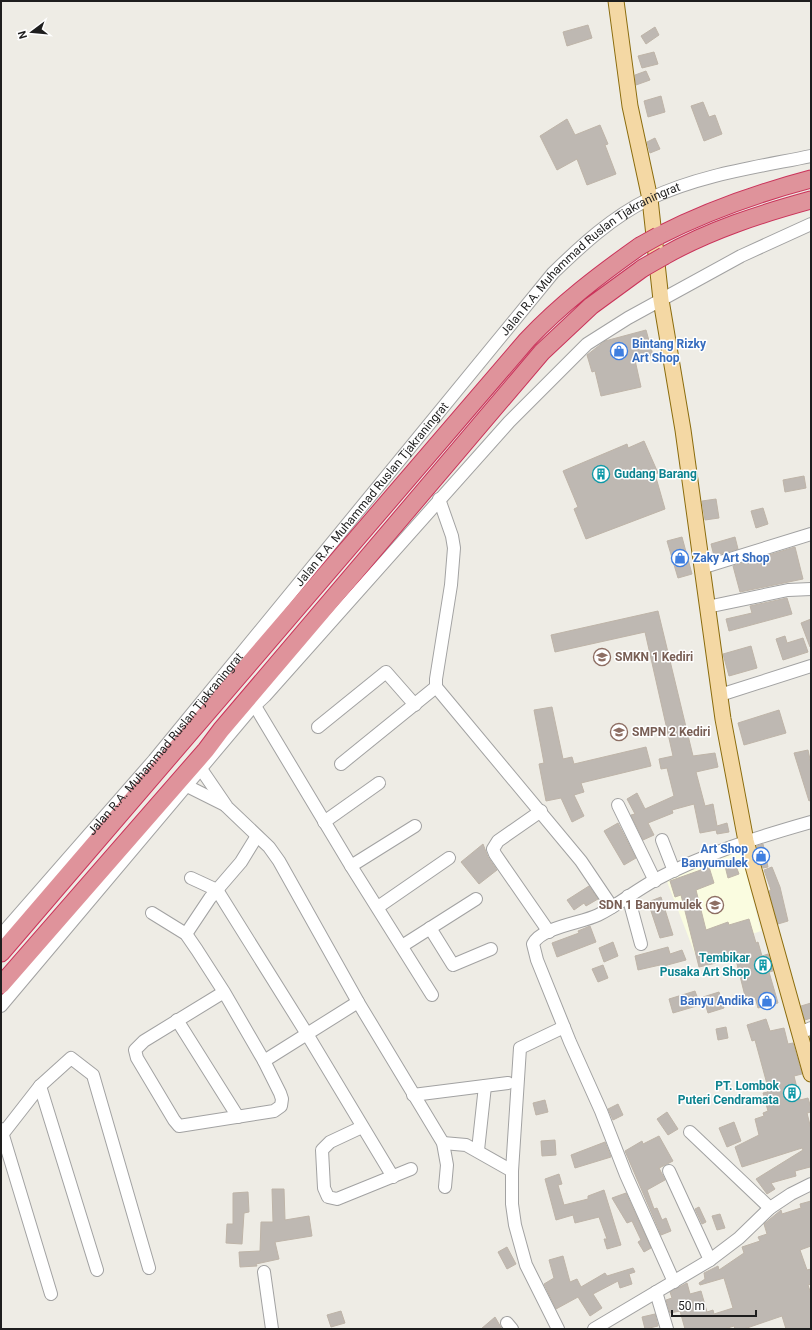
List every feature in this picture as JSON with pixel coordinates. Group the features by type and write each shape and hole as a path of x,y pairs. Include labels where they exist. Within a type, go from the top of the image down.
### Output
{"highway":[{"name":"Jalan R.A. Muhammad Ruslan Tjakraningrat","path":"1,953 527,340 549,317 579,290 640,246 658,236 687,221 744,198 811,179"},
{"path":"1,985 206,750 221,730 542,352 591,306 643,268 664,256 696,239 732,224 811,200"},
{"path":"203,718 220,679"},
{"path":"221,730 252,708"},
{"path":"154,760 165,752 181,745"},
{"path":"201,770 206,750"}],"main road":[{"path":"616,1 632,113 650,199 661,300 684,438 720,695 746,841 805,1031 811,1074"}],"street":[{"name":"Jalan R.A. Muhammad Ruslan Tjakraningrat","path":"1,935 154,760 553,273 590,238 624,213 650,199 688,184 749,168 811,156"},
{"path":"1,1006 188,786 252,708 509,422 573,356 602,334 661,300 741,256 811,224"},
{"path":"439,499 452,536 454,548 451,585 436,687 581,861 612,907"},
{"path":"701,568 811,534"},
{"path":"707,608 788,590 811,589"},
{"path":"720,695 811,666"},
{"path":"318,727 386,672 415,704"},
{"path":"341,764 436,687"},
{"path":"252,708 432,995"},
{"path":"201,770 227,807 269,848 285,872 358,1002 443,1143 447,1165 445,1187"},
{"path":"324,822 379,783"},
{"path":"188,786 227,807"},
{"path":"618,805 655,880"},
{"path":"540,811 498,841 493,849 549,932"},
{"path":"674,1282 626,1175 564,1028 533,948 536,939 549,932 592,917 612,907 655,880 674,871 746,841 811,822"},
{"path":"351,866 415,826"},
{"path":"186,934 201,910 241,862 257,836"},
{"path":"662,840 674,871"},
{"path":"378,907 448,858"},
{"path":"191,878 217,890 307,1034 393,1177"},
{"path":"628,896 641,944"},
{"path":"402,946 476,899"},
{"path":"152,913 186,934 224,992 264,1061 282,1099 281,1106 274,1111 179,1126 138,1058 136,1050 144,1041 224,992"},
{"path":"430,928 453,965 492,949"},
{"path":"264,1061 358,1002"},
{"path":"177,1020 238,1117"},
{"path":"558,1329 526,1265 520,1245 512,1204 512,1171 520,1048 564,1028"},
{"path":"51,1294 2,1133 40,1086 71,1058 93,1075 149,1268"},
{"path":"413,1095 508,1083"},
{"path":"40,1086 97,1270"},
{"path":"478,1150 485,1086"},
{"path":"362,1127 330,1142 322,1150 324,1188 326,1195 330,1199 337,1199 410,1169"},
{"path":"690,1132 770,1208"},
{"path":"443,1143 459,1143 478,1150 512,1171"},
{"path":"669,1172 710,1260"},
{"path":"594,1329 710,1260 739,1238 770,1208 791,1194 811,1184"},
{"path":"264,1272 272,1329"},
{"path":"656,1292 667,1329"}],"shaded area":[{"name":"SDN 1 Banyumulek","path":"740,848 761,931 695,954 666,879"}],"building":[{"path":"588,25 592,38 567,46 563,32"},
{"path":"655,27 659,35 646,44 641,36"},
{"path":"654,52 658,64 642,68 638,56"},
{"path":"646,71 650,80 636,85 635,75"},
{"path":"661,96 665,112 648,117 644,101"},
{"path":"703,102 709,117 715,115 722,134 704,141 691,106"},
{"path":"567,119 575,135 600,125 608,144 605,145 616,174 587,185 577,159 557,170 540,136"},
{"path":"655,138 660,149 650,153 647,142"},
{"path":"646,330 653,355 635,360 641,387 601,396 595,371 592,372 587,355 605,341"},
{"path":"644,441 658,473 655,474 665,509 586,539 574,509 578,507 563,471 627,444 628,448"},
{"path":"804,476 806,488 785,492 783,480"},
{"path":"716,499 719,518 705,520 702,501"},
{"path":"763,508 768,524 756,528 751,511"},
{"name":"Zaky Art Shop","path":"682,537 692,574 678,578 667,541"},
{"path":"735,537 738,549 714,556 711,544"},
{"path":"795,547 803,579 740,592 733,566"},
{"path":"787,598 792,614 729,631 726,619 752,613 750,606"},
{"path":"658,611 693,756 715,753 718,767 696,772 705,806 713,804 717,826 727,823 729,832 717,834 716,830 700,833 694,804 672,810 673,813 648,823 654,835 643,840 631,815 635,814 627,799 637,793 645,809 674,796 667,768 661,769 659,759 673,756 645,632 555,652 551,635"},
{"path":"811,619 811,646 810,647 801,623"},
{"path":"785,636 787,643 803,638 808,652 783,660 776,639"},
{"path":"751,646 757,668 729,676 723,654"},
{"path":"552,707 563,759 572,757 574,764 646,747 651,766 581,783 584,792 574,795 584,816 572,822 561,798 546,801 539,764 544,763 534,710"},
{"path":"779,710 786,733 744,745 738,723"},
{"path":"808,750 811,764 811,800 809,801 794,753"},
{"path":"618,823 636,858 624,865 604,831"},
{"path":"483,844 488,857 497,870 479,884 461,862"},
{"path":"763,844 768,867 763,868 757,846"},
{"path":"733,858 739,874 728,878 724,862"},
{"path":"709,867 714,883 696,890 706,930 728,922 729,925 749,919 756,943 758,942 762,956 768,954 773,971 769,972 778,1003 758,1008 755,997 746,1000 734,952 715,959 716,963 699,967 681,895 675,897 670,881"},
{"path":"772,867 780,887 788,921 778,924 769,891 771,890 764,870"},
{"path":"589,886 598,899 586,906 584,903 574,910 567,900"},
{"path":"661,897 673,935 660,938 648,902"},
{"path":"590,926 596,942 557,957 552,943 579,933 578,931"},
{"path":"613,942 618,956 604,962 599,948"},
{"path":"668,947 670,954 682,950 686,960 660,967 660,965 638,970 635,956"},
{"path":"603,965 608,978 598,982 592,969"},
{"path":"695,991 700,1005 673,1013 669,999"},
{"path":"719,992 724,1008 708,1013 703,997"},
{"path":"811,1003 811,1018 805,1020 801,1006"},
{"path":"766,1019 770,1031 784,1028 788,1044 793,1043 802,1074 794,1076 800,1100 808,1098 811,1108 811,1112 807,1113 811,1129 811,1169 810,1167 795,1171 796,1176 771,1183 775,1189 767,1194 756,1179 803,1150 802,1148 742,1167 735,1147 759,1135 755,1119 764,1116 763,1113 768,1111 763,1093 768,1092 767,1084 755,1040 752,1041 747,1025"},
{"path":"726,1027 728,1038 718,1040 716,1029"},
{"path":"545,1100 548,1112 536,1115 533,1103"},
{"path":"618,1104 623,1115 613,1120 608,1109"},
{"path":"667,1112 678,1129 668,1135 657,1119"},
{"path":"734,1122 741,1141 727,1147 719,1128"},
{"path":"659,1136 673,1161 659,1168 665,1180 647,1190 654,1209 657,1208 662,1220 666,1218 671,1231 661,1235 625,1151 642,1141 643,1144"},
{"path":"555,1140 556,1155 542,1156 541,1141"},
{"path":"605,1142 611,1157 575,1168 571,1155"},
{"path":"559,1174 562,1184 558,1185 564,1205 588,1199 588,1196 604,1190 621,1245 607,1249 604,1239 607,1239 599,1217 575,1223 573,1215 556,1220 545,1179"},
{"path":"272,1189 284,1189 285,1220 309,1216 312,1236 275,1242 279,1259 256,1264 257,1266 240,1267 239,1252 260,1251 261,1222 273,1222"},
{"path":"248,1192 249,1212 244,1213 242,1244 226,1243 227,1224 233,1224 233,1193"},
{"path":"626,1193 651,1248 644,1252 638,1242 641,1240 632,1221 627,1223 612,1198"},
{"path":"811,1201 811,1246 800,1250 807,1270 811,1269 811,1284 808,1285 811,1294 811,1329 786,1329 782,1316 744,1329 735,1329 734,1326 724,1329 685,1329 680,1311 670,1313 666,1300 672,1298 670,1292 687,1283 690,1294 701,1291 707,1312 713,1310 714,1314 733,1308 724,1278 700,1285 699,1283 705,1279 704,1273 718,1266 719,1270 744,1253 742,1247 760,1241 758,1237 767,1234 764,1224 781,1210 782,1214 801,1208 800,1204"},
{"path":"699,1207 706,1222 702,1224 695,1209"},
{"path":"720,1214 725,1228 717,1230 712,1216"},
{"path":"507,1247 516,1264 507,1269 498,1252"},
{"path":"563,1256 570,1282 577,1279 581,1287 605,1273 607,1276 633,1268 635,1272 629,1274 632,1284 620,1288 618,1281 593,1294 602,1308 590,1316 578,1297 556,1309 544,1284 554,1278 549,1260"},
{"path":"341,1311 345,1323 331,1327 327,1315"},
{"path":"655,1314 658,1326 645,1329 642,1317"},
{"path":"495,1317 502,1329 481,1329"}],"place":[{"name":"Bintang Rizky Art Shop","path":"619,351"},
{"name":"Gudang Barang","path":"601,474"},
{"name":"Zaky Art Shop","path":"680,558"},
{"name":"SMKN 1 Kediri","path":"602,657"},
{"name":"SMPN 2 Kediri","path":"619,732"},
{"name":"Art Shop Banyumulek","path":"761,856"},
{"name":"SDN 1 Banyumulek","path":"715,905"},
{"name":"Tembikar Pusaka Art Shop","path":"763,965"},
{"name":"Banyu Andika","path":"767,1001"},
{"name":"PT. Lombok Puteri Cendramata","path":"792,1093"}]}
